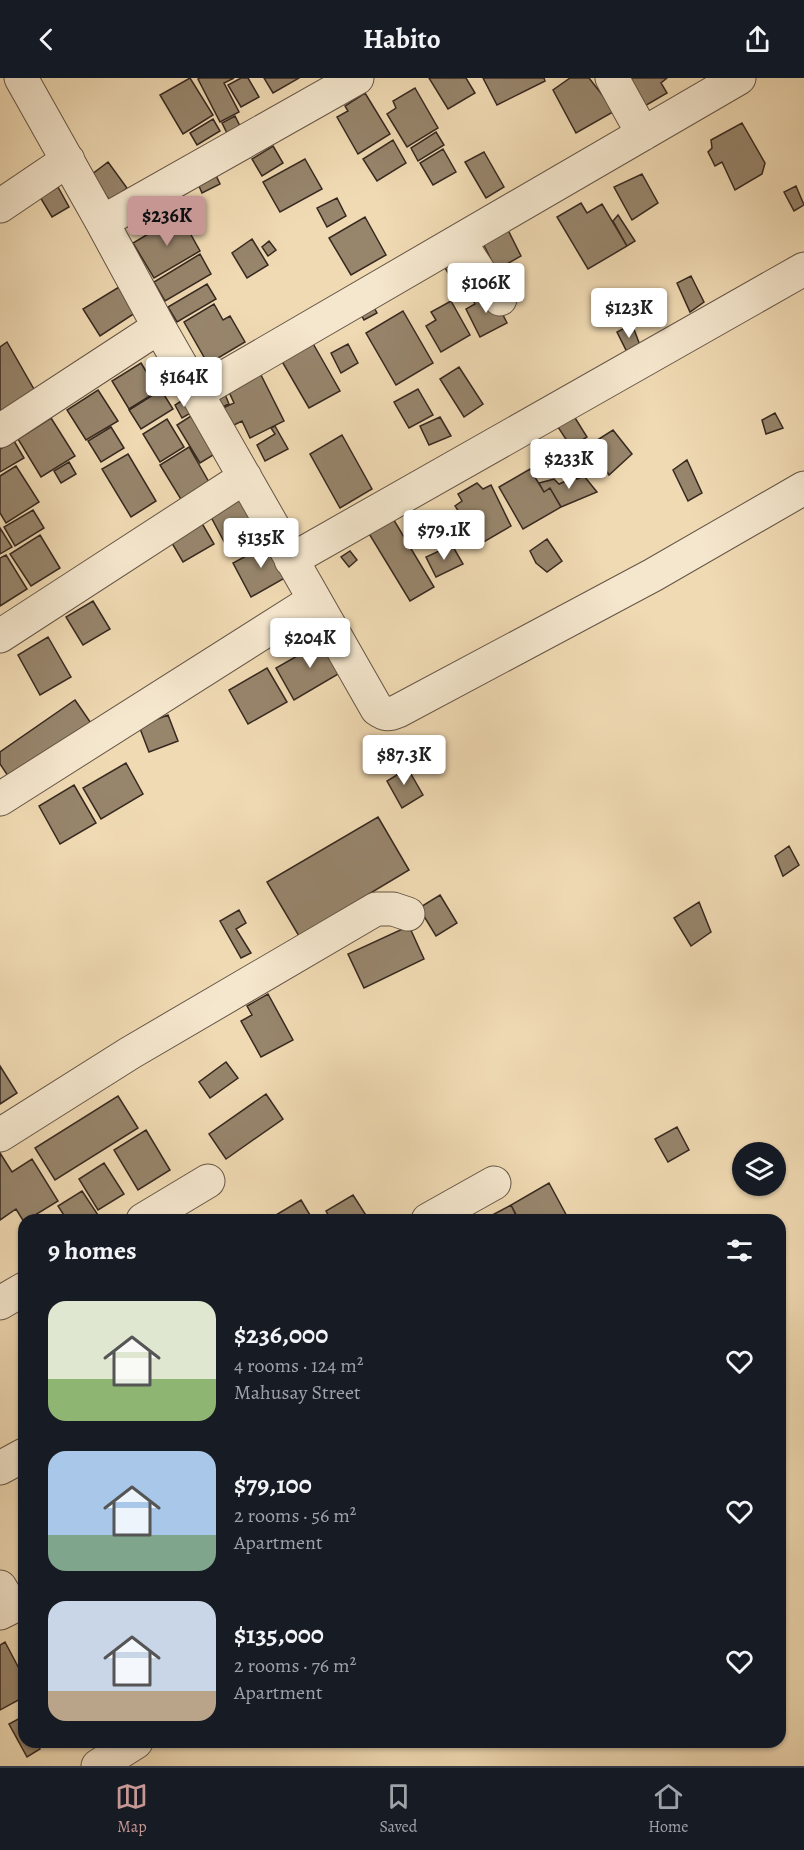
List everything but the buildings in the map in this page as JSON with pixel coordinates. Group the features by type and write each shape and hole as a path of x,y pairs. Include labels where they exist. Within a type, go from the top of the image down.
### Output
{"street":[{"path":"21,78 291,560 377,709 383,714 390,715 653,575 804,488"},
{"path":"102,222 357,78"},
{"path":"612,78 643,134"},
{"path":"197,393 739,78"},
{"path":"0,206 68,160"},
{"path":"459,241 500,299"},
{"path":"291,560 804,268"},
{"path":"0,431 159,327"},
{"path":"0,636 244,477"},
{"path":"0,800 314,600"},
{"path":"0,1135 130,1053 376,909 393,909 408,914"},
{"path":"153,1214 208,1181"},
{"path":"439,1214 494,1183"},
{"path":"0,1303 18,1292"},
{"path":"0,1468 18,1458"},
{"path":"98,1766 126,1748"}]}
